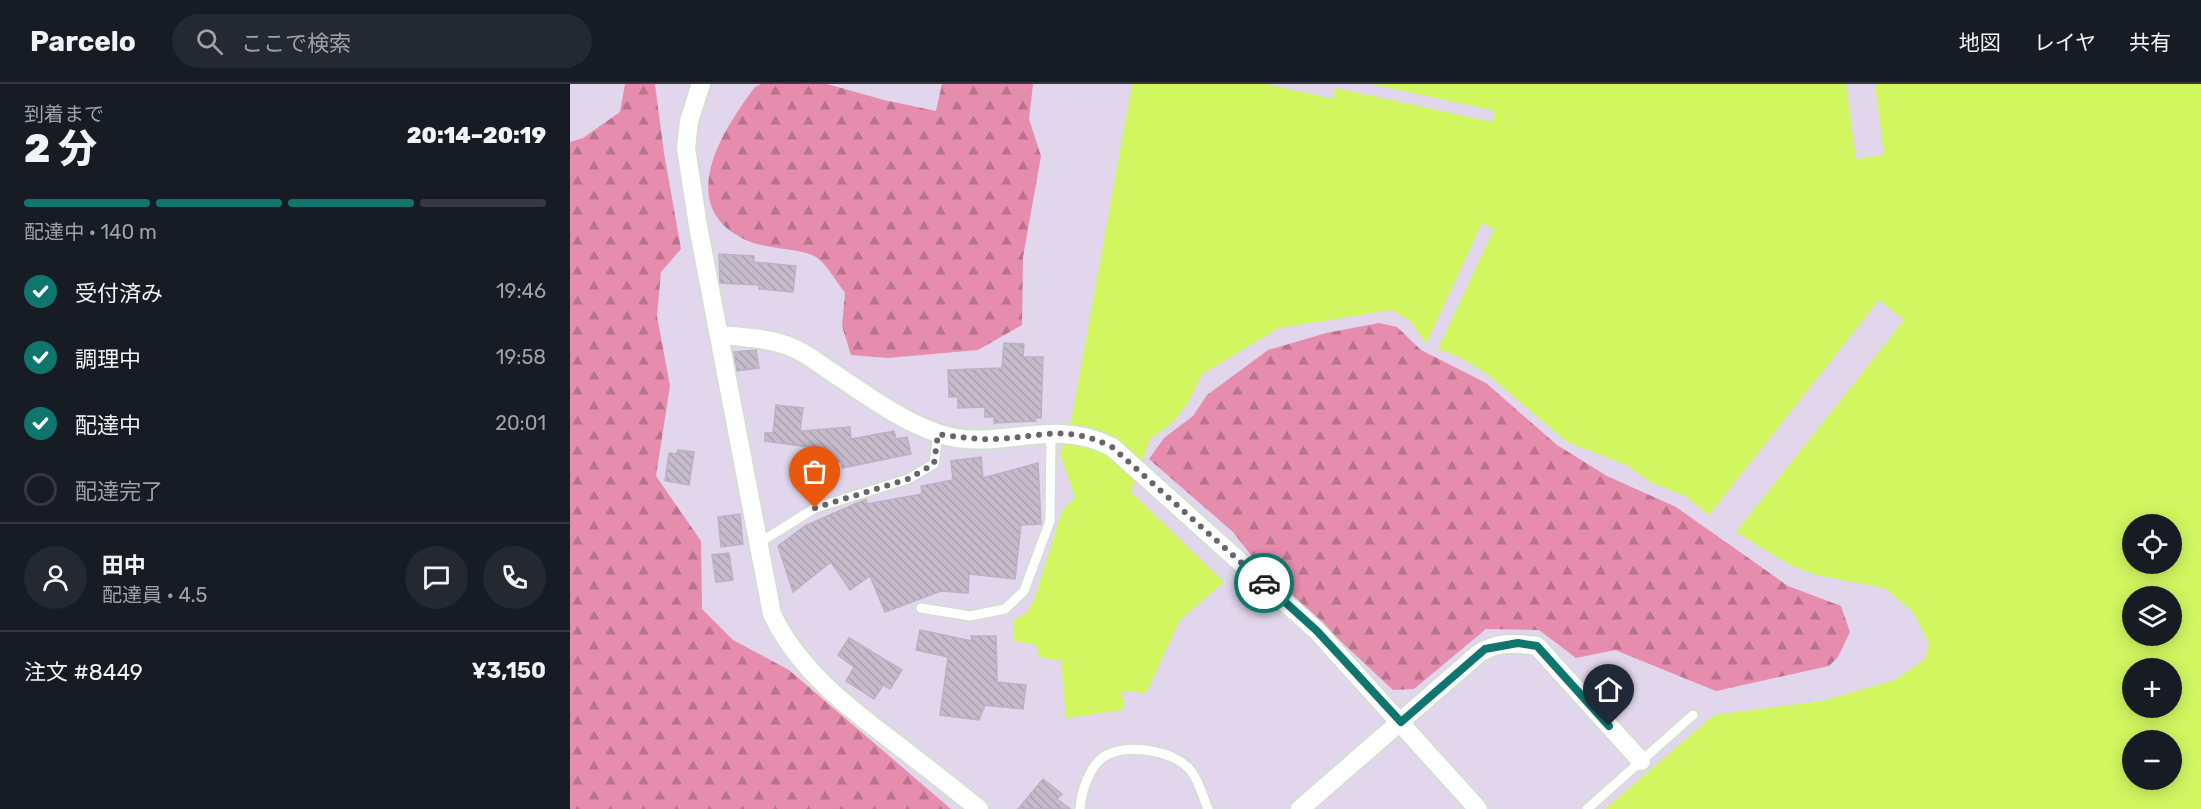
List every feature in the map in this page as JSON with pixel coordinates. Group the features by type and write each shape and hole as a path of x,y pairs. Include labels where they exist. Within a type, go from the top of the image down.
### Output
{"street":[{"path":"701,84 689,121 686,148 698,226 772,614 797,657 861,717 979,809"},
{"path":"719,335 758,338 792,347 898,414 938,434 964,439 999,439 1056,432 1088,435 1112,447 1317,631 1478,809"},
{"path":"1300,809 1485,649 1496,645 1537,646 1641,761"}],"lane":[{"path":"921,608 970,616 1005,609 1024,591 1050,521 1056,432"},
{"path":"759,543 815,508 908,479 934,464 938,434"},
{"path":"1587,809 1694,715"},
{"path":"1080,809 1081,798 1090,773 1108,754 1133,750 1158,750 1191,770 1208,809"}],"green space":[{"path":"625,84 655,84 664,153 681,249 661,272 657,316 670,386 656,476 701,541 702,609 733,640 789,670 951,809 570,809 570,142 583,138 620,112"},
{"path":"761,84 827,84 884,100 936,111 942,84 1033,84 1029,119 1041,156 1023,257 1022,325 978,350 888,358 851,355 842,326 845,293 824,264 810,254 748,241 725,227 713,209 708,190 711,168 718,147 742,105 755,87"},
{"path":"1379,323 1397,327 1421,350 1486,383 1557,445 1607,476 1676,507 1788,586 1841,606 1850,632 1838,657 1829,666 1716,691 1615,650 1576,658 1539,630 1486,629 1414,689 1393,690 1257,563 1233,532 1149,459 1164,438 1193,416 1207,395 1268,350 1326,333"}],"shaded area":[{"path":"1132,84 2201,84 2201,809 1605,809 1714,715 1822,701 1895,680 1925,659 1929,643 1913,612 1884,588 1816,575 1790,565 1736,532 1904,320 1879,300 1709,515 1685,496 1650,482 1626,465 1567,442 1487,374 1461,358 1426,344 1410,321 1392,310 1279,328 1202,374 1188,403 1171,424 1150,439 1131,492 1224,582 1180,620 1146,693 1122,691 1124,710 1066,718 1061,660 1039,658 1036,645 1014,641 1013,621 1026,613 1034,600 1062,511 1075,497 1060,454 1072,417"}],"pier":[{"path":"1265,84 1372,84 1495,111 1492,122 1335,88 1333,99"},
{"path":"1846,84 1875,84 1884,155 1856,159"},
{"path":"1482,223 1494,229 1438,349 1426,344"}],"building":[{"path":"719,254 754,256 754,262 796,266 793,292 759,289 759,285 720,283"},
{"path":"1004,343 1024,344 1023,357 1043,357 1041,418 1035,418 1036,421 994,423 994,417 985,417 985,407 958,408 958,397 949,397 948,370 1002,368"},
{"path":"756,350 759,368 737,371 734,352"},
{"path":"776,405 803,408 800,431 850,427 851,439 894,431 896,439 907,437 911,454 842,468 841,462 817,464 816,448 765,441 765,433 773,433"},
{"path":"678,450 694,452 689,485 665,481 669,453 676,454"},
{"path":"981,457 983,478 1038,463 1041,524 1021,525 1015,579 969,574 968,593 941,591 885,612 870,576 850,590 831,562 793,592 778,546 805,526 866,499 867,504 922,494 921,486 953,480 951,461"},
{"path":"740,514 743,544 721,547 718,517"},
{"path":"729,553 733,580 716,582 712,555"},
{"path":"920,630 972,641 971,636 996,636 997,682 1026,685 1023,709 985,705 979,720 940,715 948,657 916,650"},
{"path":"849,638 902,670 890,689 883,685 874,699 846,681 854,667 838,655"},
{"path":"1043,779 1062,794 1057,799 1070,809 1018,809"}],"way so far":[{"path":"815,508 908,479 934,464 938,434 964,439 999,439 1060,432 1088,435 1112,447 1143,473 1229,554 1264,583"}],"route":[{"path":"1264,583 1317,631 1401,722 1485,649 1496,645 1518,643 1537,646 1547,655 1609,726"}]}
